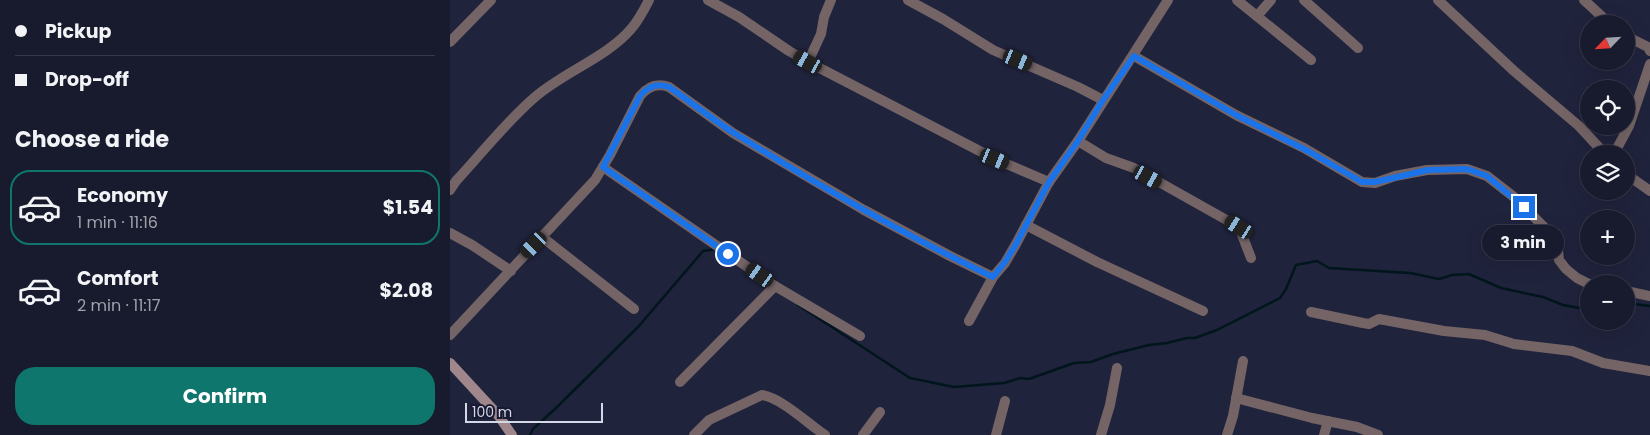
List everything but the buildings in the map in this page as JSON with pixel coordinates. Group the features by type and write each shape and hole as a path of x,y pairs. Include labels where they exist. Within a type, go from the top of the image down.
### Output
{"street":[{"path":"450,42 491,0"},
{"path":"450,190 456,181 530,101 570,72 613,45 631,29 649,0"},
{"path":"708,0 808,62 995,159 1049,182"},
{"path":"808,62 821,34 824,17 831,0"},
{"path":"908,0 993,50 1103,100"},
{"path":"969,321 993,277 1005,262 1049,182 1134,56 1168,0"},
{"path":"1237,0 1310,60"},
{"path":"1257,16 1271,0"},
{"path":"1304,0 1358,48"},
{"path":"1438,0 1514,71 1579,126 1597,145"},
{"path":"1584,0 1600,15"},
{"path":"1635,41 1649,48"},
{"path":"1134,56 1236,115 1308,151 1362,182 1375,182 1428,170 1467,169 1487,176 1514,198 1544,227 1554,240 1559,260 1566,269 1580,280"},
{"path":"1619,145 1629,126 1650,64"},
{"path":"450,335 595,180 640,96 646,89 663,85 669,87 733,132 864,210 993,277"},
{"path":"1078,141 1106,158 1134,168 1216,212 1239,227 1251,258"},
{"path":"603,167 775,286 860,336"},
{"path":"1635,180 1650,190"},
{"path":"1026,225 1097,262 1203,311"},
{"path":"450,232 510,272"},
{"path":"542,237 634,309"},
{"path":"680,382 775,286"},
{"path":"1635,293 1650,296"},
{"path":"1310,312 1369,324 1380,320 1444,331 1484,335 1514,344 1572,351 1603,363 1650,371"},
{"path":"1227,435 1243,361"},
{"path":"450,362 492,408 512,435"},
{"path":"1101,435 1110,405 1117,368"},
{"path":"694,435 710,420 762,395 769,396 825,435"},
{"path":"1236,398 1312,418 1357,427 1378,435"},
{"path":"996,435 1005,401"},
{"path":"863,435 880,412"},
{"path":"1324,435 1328,421"}],"waterway":[{"path":"530,435 533,429 638,327 703,251 716,249"},
{"path":"798,305 910,378 954,387 1004,383 1020,378 1029,379 1074,363 1091,362 1149,345 1195,338 1217,330 1280,298 1296,265 1317,261 1329,268 1410,273 1439,279 1452,275 1469,274 1501,288 1543,297 1563,305 1580,308"},
{"path":"1635,304 1650,306"}],"route":[{"path":"728,254 603,167 640,96 646,89 658,85 669,87 733,132 864,210 993,277 1016,244 1049,182 1134,56 1220,104 1236,115 1322,158 1362,182 1375,182 1428,170 1467,169 1487,176 1524,207"}]}
